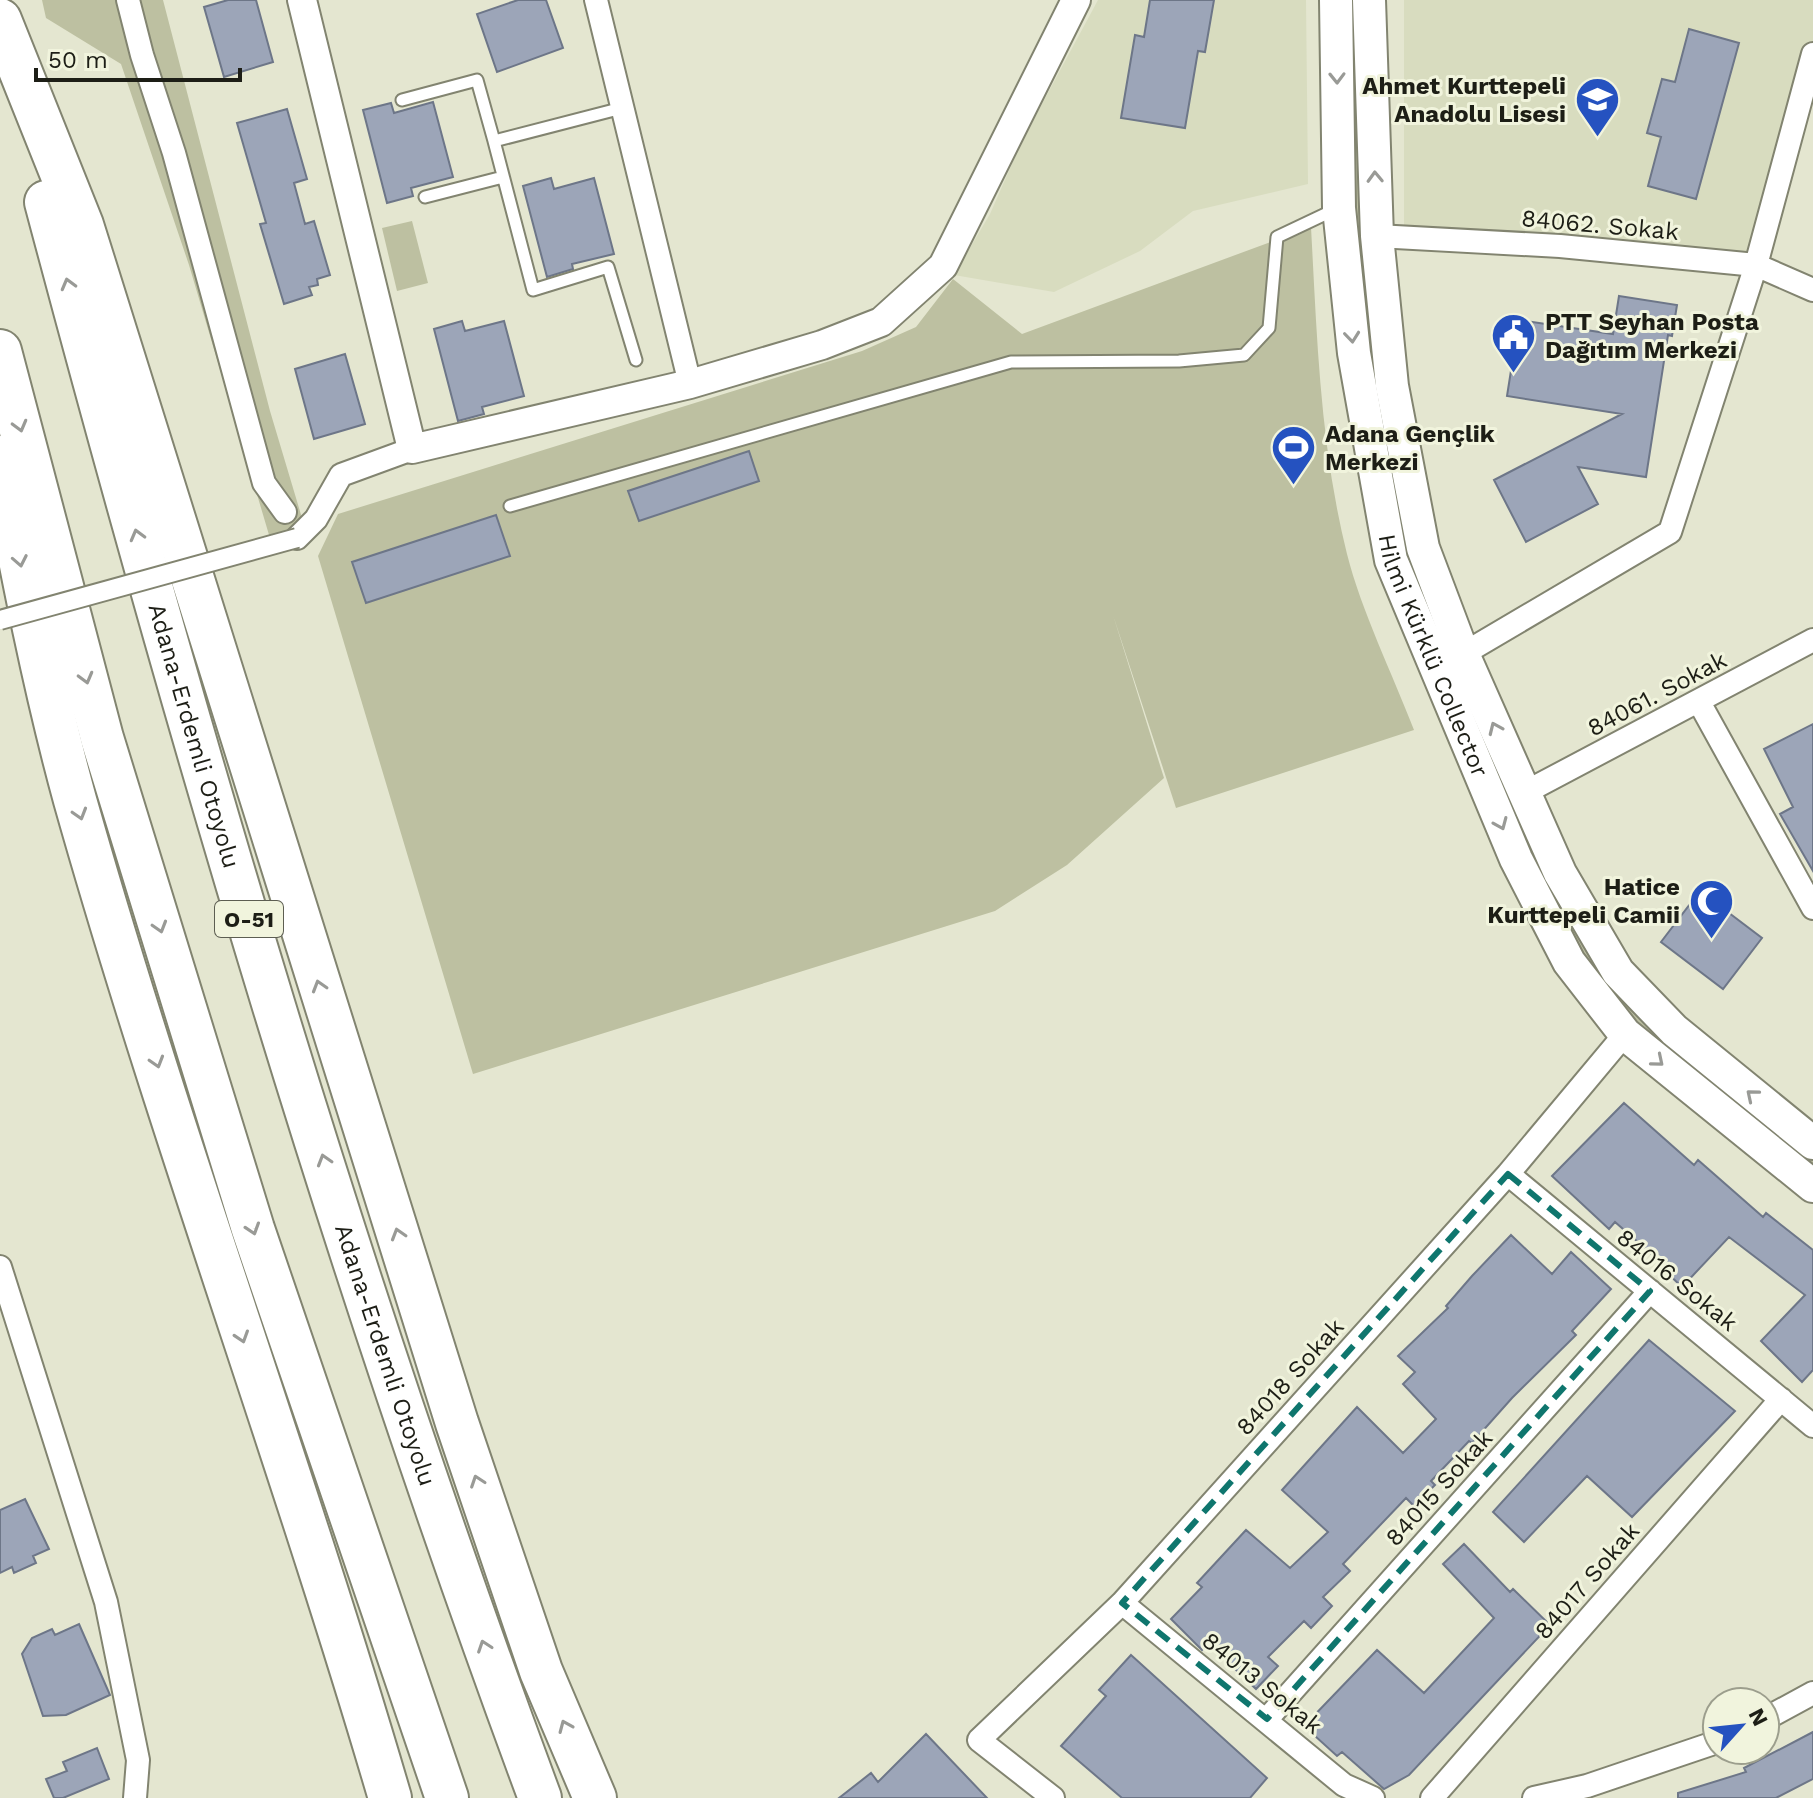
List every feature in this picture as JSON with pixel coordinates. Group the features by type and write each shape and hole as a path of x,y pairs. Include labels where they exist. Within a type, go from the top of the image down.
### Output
{"highway":[{"path":"0,20 82,225 457,1423 541,1671 595,1798"},
{"name":"Adana-Erdemli Otoyolu","path":"0,28 195,745 366,1295 486,1652 540,1798"},
{"path":"0,351 102,738 235,1170 447,1798"},
{"path":"0,457 39,654 75,800 237,1322 390,1798"}],"main road":[{"name":"Hilmi Kürklü Collector","path":"1336,0 1339,208 1354,353 1391,560 1516,859 1569,962 1625,1034 1813,1186"},
{"name":"Hilmi Kürklü Collector","path":"1369,0 1377,236 1392,386 1423,548 1463,654 1560,873 1618,972 1674,1030 1813,1143"}],"street":[{"path":"128,0 142,55 174,153 264,483 285,512"},
{"path":"302,0 412,449"},
{"path":"596,0 690,384"},
{"path":"0,620 297,538 316,519 341,475 412,449 690,384 822,345 881,322 943,266 1076,0"},
{"path":"1463,654 1670,532 1756,265 1813,54"},
{"name":"84062. Sokak","path":"1377,236 1560,246 1756,265 1813,290"},
{"name":"84061. Sokak","path":"1524,793 1813,640"},
{"path":"1699,702 1813,908"},
{"name":"84018 Sokak","path":"1053,1798 979,1740 1122,1603 1508,1174 1625,1034"},
{"name":"84016 Sokak","path":"1508,1174 1813,1426"},
{"path":"0,1267 106,1602 138,1760 135,1798"},
{"name":"84015 Sokak","path":"1267,1719 1650,1291"},
{"name":"84017 Sokak","path":"1432,1798 1781,1399"},
{"name":"84013 Sokak","path":"1122,1603 1344,1785 1373,1798"},
{"path":"1781,1710 1813,1693"},
{"path":"1534,1798 1589,1792 1701,1748"}],"lane":[{"path":"402,100 477,80 533,290 608,267 636,360"},
{"path":"494,141 622,108"},
{"path":"425,197 503,177"},
{"path":"510,506 1011,362 1179,361 1244,355 1269,328 1277,237 1339,208"}],"highlighted area":[{"path":"1508,1174 1650,1291 1267,1719 1122,1603"}],"shaded area":[{"path":"42,0 163,0 270,411 302,518 295,541 272,545 189,265 121,64 46,18"},
{"path":"1098,0 1306,0 1308,184 1193,211 1140,251 1054,292 954,275 990,214 1022,141"},
{"path":"1352,0 1358,0 1363,243 1477,723 1572,926 1604,976 1634,1014 1813,1159 1813,1168 1629,1018 1565,932 1472,724 1407,568 1378,422 1357,243"},
{"name":"Ahmet Kurttepeli Anadolu Lisesi","path":"1404,0 1813,0 1813,46 1748,253 1404,232"},
{"path":"412,221 428,283 397,291 382,228"},
{"path":"1311,227 1321,391 1338,513 1360,597 1414,730 1176,808 1113,615 1164,778 1067,865 995,911 473,1074 318,556 338,514 862,351 916,327 953,279 1022,334"}],"building":[{"path":"228,0 256,0 273,62 224,77 204,7"},
{"path":"518,0 546,0 563,48 497,72 477,14"},
{"path":"1150,0 1214,0 1205,52 1198,51 1185,128 1121,118 1135,35 1144,37"},
{"path":"1689,29 1739,43 1696,199 1648,186 1661,137 1647,133 1662,79 1675,82"},
{"path":"433,102 453,177 411,188 413,196 387,203 363,110 391,103 394,113"},
{"path":"287,109 307,179 294,183 305,224 314,221 330,275 317,279 318,285 309,287 312,295 284,304 260,224 266,223 237,123"},
{"path":"551,178 554,189 594,178 614,254 572,264 573,269 547,277 523,186"},
{"path":"1619,296 1677,305 1672,336 1668,335 1646,477 1578,467 1598,504 1526,542 1494,480 1622,414 1507,396 1519,320 1613,334"},
{"path":"462,321 465,331 504,321 524,396 482,407 484,414 458,421 434,329"},
{"path":"345,354 365,424 314,439 295,369"},
{"path":"749,451 759,481 639,521 628,491"},
{"path":"496,515 510,556 366,603 352,562"},
{"path":"1813,724 1813,871 1780,814 1793,807 1764,749"},
{"name":"Hatice Kurttepeli Camii","path":"1700,891 1762,938 1723,989 1661,942"},
{"path":"1624,1103 1694,1165 1698,1160 1763,1217 1766,1213 1813,1250 1813,1370 1802,1382 1761,1341 1805,1295 1729,1237 1682,1287 1662,1268 1664,1265 1615,1222 1609,1229 1552,1176"},
{"path":"1511,1235 1552,1274 1571,1252 1611,1289 1572,1331 1576,1335 1431,1481 1435,1485 1414,1506 1406,1498 1343,1564 1350,1571 1323,1597 1332,1606 1311,1628 1304,1621 1268,1657 1278,1666 1256,1689 1208,1643 1202,1650 1171,1619 1202,1587 1197,1583 1246,1530 1290,1568 1328,1532 1282,1490 1357,1407 1403,1453 1436,1419 1403,1384 1415,1372 1398,1356 1448,1308 1446,1306"},
{"path":"1649,1340 1735,1411 1632,1517 1587,1476 1524,1542 1493,1512"},
{"path":"25,1499 49,1549 33,1556 36,1563 14,1573 12,1567 0,1573 0,1510"},
{"path":"1464,1544 1510,1592 1513,1589 1550,1625 1409,1775 1384,1789 1342,1752 1337,1756 1304,1726 1377,1650 1424,1693 1494,1618 1443,1564"},
{"path":"79,1624 110,1695 66,1715 43,1716 22,1654 32,1638 52,1629 55,1635"},
{"path":"1131,1655 1267,1778 1250,1798 1122,1798 1061,1746 1106,1696 1099,1690"},
{"path":"1813,1732 1813,1779 1776,1798 1678,1798 1678,1793 1746,1772 1744,1768 1748,1766 1781,1766 1781,1749"},
{"path":"926,1734 987,1798 839,1798 871,1773 878,1782"},
{"path":"97,1748 109,1779 63,1798 54,1798 46,1779 67,1771 63,1762"}],"place":[{"name":"Ahmet Kurttepeli Anadolu Lisesi","path":"1597,139"},
{"name":"PTT Seyhan Posta Dağıtım Merkezi","path":"1514,375"},
{"name":"Adana Gençlik Merkezi","path":"1294,487"},
{"name":"Hatice Kurttepeli Camii","path":"1711,940"}]}
